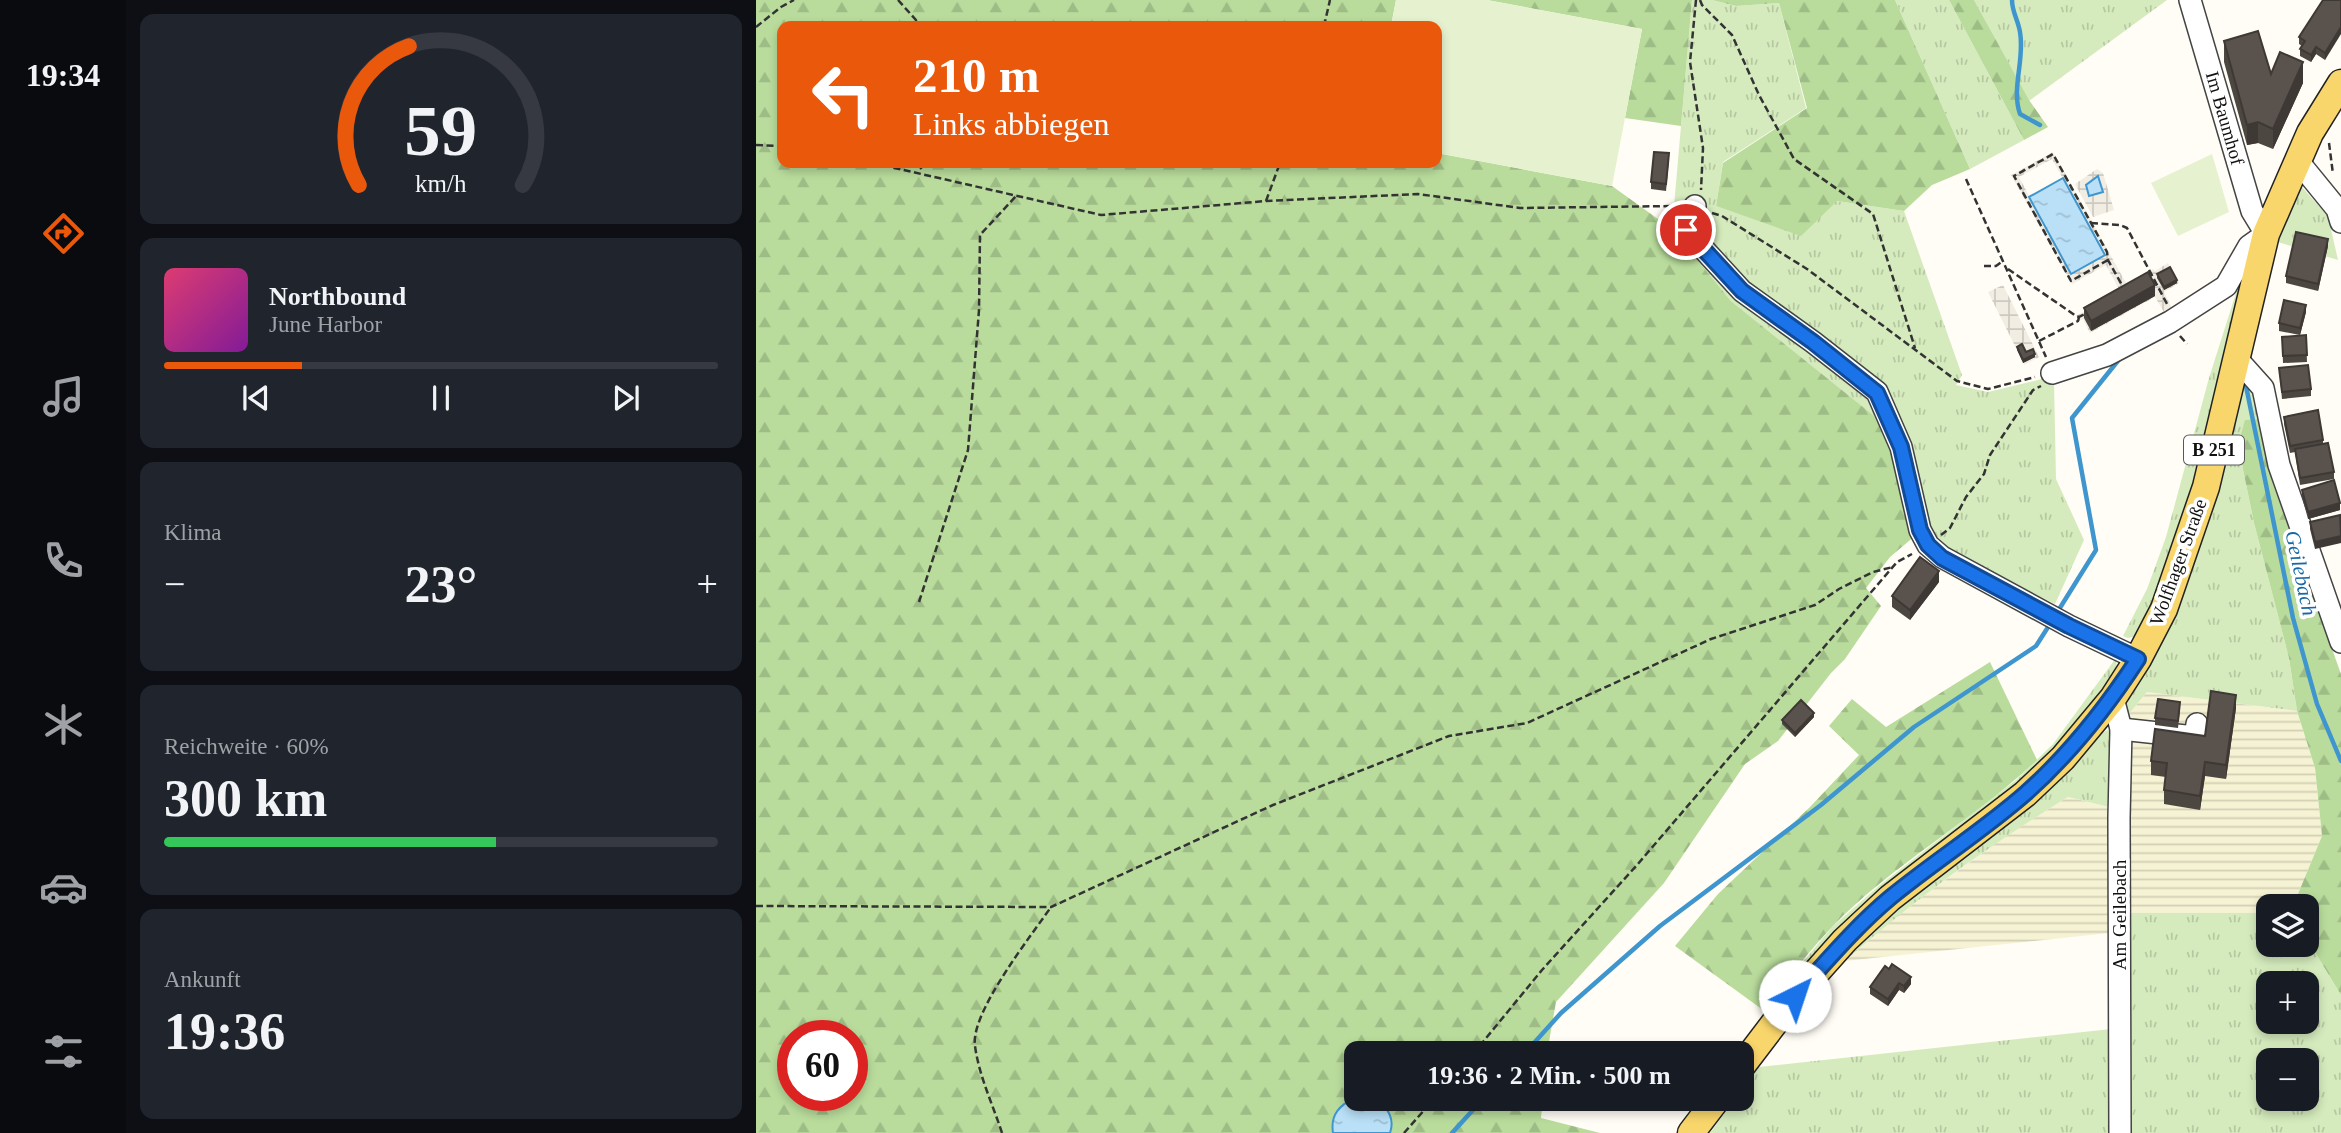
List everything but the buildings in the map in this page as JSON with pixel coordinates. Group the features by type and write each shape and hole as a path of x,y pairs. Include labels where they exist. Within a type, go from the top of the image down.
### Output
{"main road":[{"name":"Wolfhager Straße","path":"1754,1051 1795,996 1845,940 1890,898 2025,794 2063,758 2113,698 2138,659 2164,609 2206,487 2266,234 2297,160 2341,83"},
{"path":"1691,1133 1708,1111"}],"street":[{"name":"Im Baumhof","path":"2190,0 2252,211 2266,234"},
{"path":"2297,160 2339,215"},
{"path":"1695,206 1686,230 1742,291 1813,342 1877,393 1901,447 1920,530 1935,557 2138,659"},
{"path":"2052,373 2107,355 2170,322 2226,286 2249,246 2266,234"},
{"path":"2237,359 2263,388 2279,465 2341,642"},
{"name":"Am Geilebach","path":"2113,698 2121,729 2120,1133"},
{"path":"2121,729 2195,737 2197,723"}],"path":[{"path":"756,27 781,6 794,0"},
{"path":"898,0 916,21"},
{"path":"1325,21 1330,0"},
{"path":"1695,206 1701,190 1703,148 1690,62 1698,0"},
{"path":"1698,0 1732,35 1759,94 1794,159 1873,214 1915,348"},
{"path":"2310,134 2329,142 2339,215"},
{"path":"756,145 777,146"},
{"path":"2108,260 2071,281 2014,176 2053,154 2107,252 2108,260 2125,290 2121,294"},
{"path":"896,168 1101,215 1266,201 1418,194 1520,208 1695,206 1722,216 1807,269 1957,381 1989,388 2052,373"},
{"path":"920,168 923,174"},
{"path":"1266,201 1278,168"},
{"path":"1966,179 2052,373"},
{"path":"919,602 968,450 976,360 981,235 1017,195"},
{"path":"2091,223 2120,225 2127,229 2151,270 2151,276 2165,303 2171,308"},
{"path":"1984,266 1996,266 2003,261"},
{"path":"2005,267 2079,317"},
{"path":"2039,341 2090,312"},
{"path":"1484,1041 1542,970 1637,865 1897,562 1935,557 1966,497 1984,474 1990,456 2033,390 2046,383 2052,373"},
{"path":"756,906 1051,907 1273,805 1448,736 1527,723 1711,639 1815,605 1873,572 1893,567"},
{"path":"1002,1133 974,1043 985,1003 1051,907"},
{"path":"1404,1133 1423,1111"}],"shaded area":[{"path":"2053,152 2126,283 2168,263 2179,283 2164,292 2172,308 2164,312 2155,297 2090,333 2083,319 2079,321 2076,316 2120,291 2106,265 2072,284 2011,175","holes":["2052,159 2105,255 2071,274 2019,177"]},
{"path":"2097,169 2103,173 2114,210 2093,217 2075,184"},
{"path":"2003,285 2039,357 2024,365 2026,356 2017,350 1988,292"},
{"path":"2147,692 2297,711 2315,768 2322,836 2298,894 2256,894 2256,913 2128,913 2129,714"},
{"path":"2068,797 2109,807 2109,933 1845,961 1901,912 2010,833"}],"green space":[{"path":"756,0 1396,0 1392,21 777,21 777,168 1442,168 1442,154 1612,186 1672,229 1731,301 1884,424 1916,535 1890,557 1866,588 1881,606 1845,659 1778,741 1745,764 1664,883 1556,1002 1549,1041 1344,1041 1344,1111 1542,1111 1541,1118 1600,1133 756,1133"},
{"path":"1396,0 1487,0 1642,29 1612,186 1442,154 1442,21 1392,21"},
{"path":"1487,0 1692,0 1681,126 1625,118 1642,29"},
{"path":"1692,0 1712,0 1736,6 1779,3 1806,108 1723,162 1716,206 1755,219 1837,201 1904,211 1962,375 1956,385 1988,392 2046,378 2054,383 2056,479 2084,540 2055,604 1916,535 1883,424 1731,301 1672,229"},
{"path":"1712,0 1895,0 1970,169 1932,185 1904,211 1837,201 1801,236 1716,206 1723,163 1807,108 1779,3 1736,6"},
{"path":"1895,0 1949,0 2024,140 1970,169"},
{"path":"1949,0 1974,0 2029,100 2048,127 2024,140"},
{"path":"1974,0 2167,0 2029,101"},
{"path":"2212,154 2229,212 2178,236 2151,183"},
{"path":"2300,185 2328,216 2338,260 2278,242"},
{"path":"2254,252 2191,495 2158,590 2138,636 2128,638 2123,636 2147,589 2166,537 2209,378 2242,274"},
{"path":"2245,373 2255,388 2263,419 2238,445 2254,523 2289,658 2297,711 2147,692 2129,714 2126,711 2128,695"},
{"path":"2263,419 2273,484 2341,674 2341,995 2318,957 2319,894 2298,894 2322,836 2315,768 2297,711 2289,658 2254,523 2238,445 2245,420"},
{"path":"2116,658 2117,670 2058,748 1773,1007 1763,1010 1832,927 1880,885 2016,780 2053,744"},
{"path":"1990,662 2037,760 1987,803 1856,904 1814,947 1763,1010 1675,946 1718,894 1810,807 1859,755 1829,726 1852,699 1886,727"},
{"path":"2110,729 2113,743 2109,807 2068,797 1952,875 1842,961 1846,953 2095,736"},
{"path":"2128,913 2256,913 2256,957 2318,957 2341,995 2341,1133 1710,1133 1726,1111 1754,1111 1754,1073 1759,1067 2130,1027"}],"water":[{"path":"2098,176 2103,192 2089,196 2086,185"},
{"path":"2063,178 2105,255 2071,274 2029,197"},
{"path":"1344,1104 1344,1111 1388,1111 1391,1119 1390,1133 1333,1133 1333,1120"}],"waterway":[{"name":"Geilebach","path":"2012,0 2021,42 2017,84 2020,114 2040,125"},
{"path":"2058,611 2096,550 2072,418 2121,357"},
{"name":"Geilebach","path":"2246,386 2293,618 2317,704 2341,761"},
{"path":"1536,1041 1561,1013 1660,926 1821,805 1914,727 2036,646 2050,624"},
{"path":"1452,1133 1472,1111"}],"route":[{"path":"1686,230 1742,291 1813,342 1877,393 1901,447 1920,530 1928,545 1942,558 2069,626 2138,659 2113,698 2063,758 2025,794 1890,898 1845,940 1795,996"}]}
